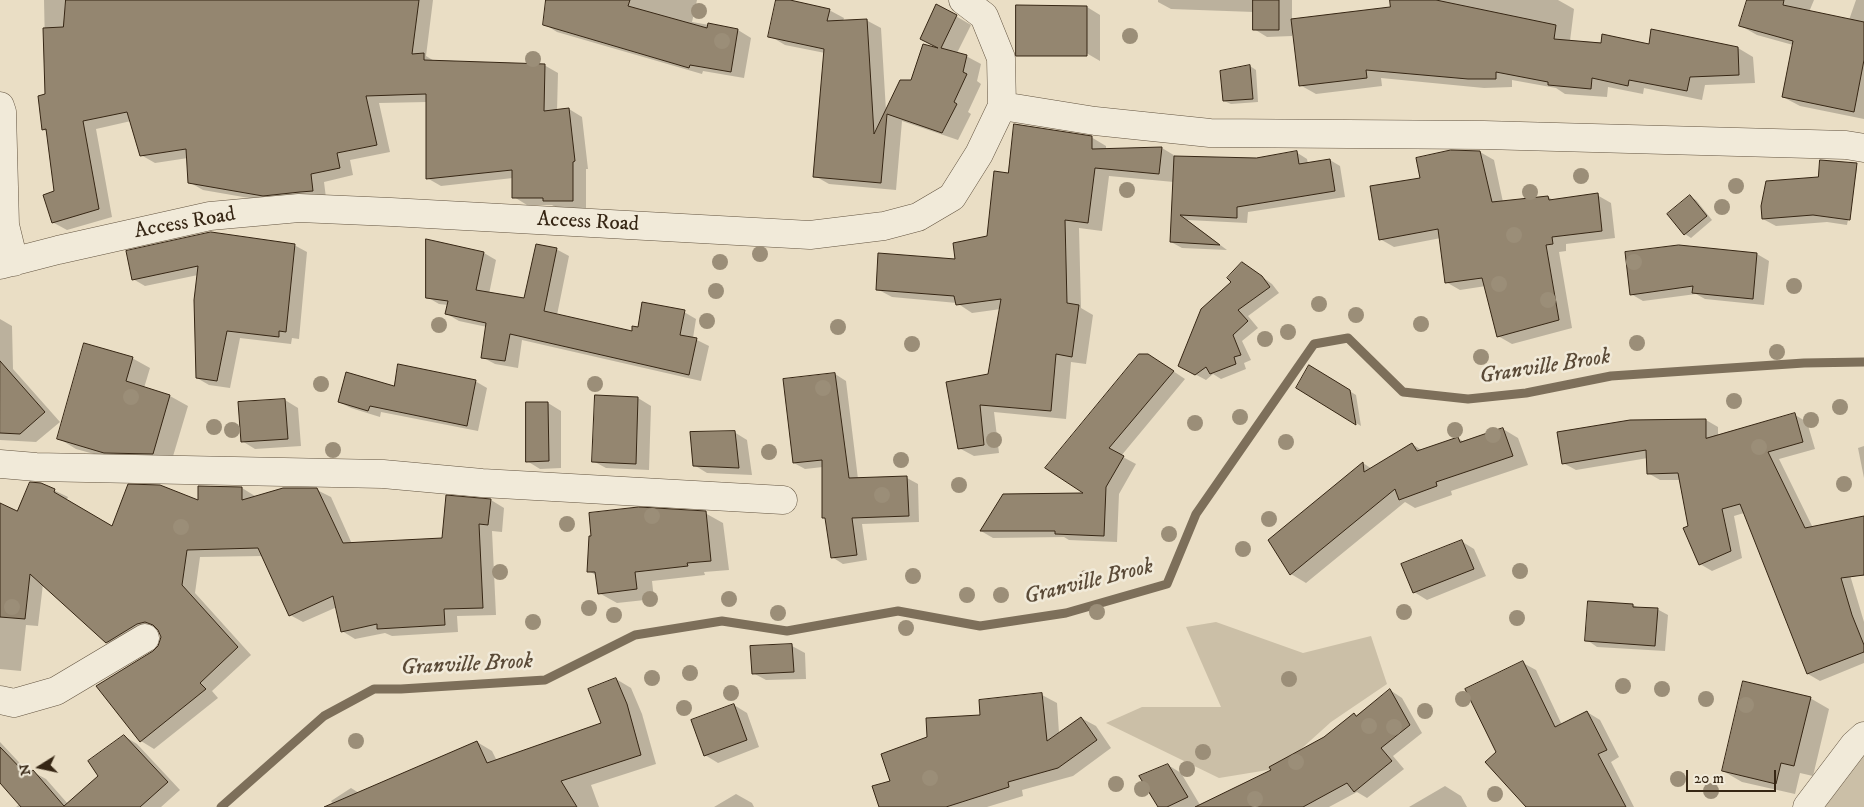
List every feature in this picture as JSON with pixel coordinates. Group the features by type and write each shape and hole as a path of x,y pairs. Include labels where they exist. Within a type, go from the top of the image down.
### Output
{"street":[{"name":"Access Road","path":"7,264 58,250 210,216 299,208 810,235 884,226 918,217 952,197 979,154 1002,106 1001,58 984,16 963,0"},
{"path":"0,106 4,154 7,264"},
{"path":"1002,106 1095,122 1210,133 1484,135 1846,145 1864,148"},
{"path":"0,464 36,467 383,474 482,483 782,500"},
{"path":"0,700 14,703 56,691 144,638"},
{"path":"1807,807 1854,746 1864,736"}],"shaded area":[{"path":"1216,622 1303,653 1371,636 1387,684 1331,722 1280,768 1219,778 1106,723 1142,707 1221,707 1186,627"},
{"path":"1864,736 1864,807 1807,807"}],"building":[{"path":"66,0 419,0 412,54 424,53 424,60 545,64 544,111 569,108 575,161 573,162 573,201 543,201 543,198 512,198 512,170 426,179 426,94 366,96 377,145 337,153 340,168 311,174 313,191 263,196 188,183 186,149 140,156 127,112 83,121 99,209 52,223 43,195 54,191 46,129 42,130 38,96 45,94 43,28 63,27"},
{"path":"546,0 630,0 628,6 707,28 708,23 738,29 731,72 690,65 689,68 543,25"},
{"path":"776,0 790,0 830,9 827,21 867,19 874,134 900,80 911,80 923,44 938,48 920,39 936,4 957,15 941,48 967,55 963,72 967,74 954,102 957,104 942,133 887,114 881,183 813,177 824,49 768,37"},
{"path":"1253,0 1279,0 1279,30 1253,30"},
{"path":"1390,0 1436,0 1556,25 1554,39 1601,43 1602,34 1649,44 1651,29 1738,47 1739,75 1690,77 1687,91 1629,80 1628,86 1592,78 1591,89 1548,85 1548,82 1496,72 1496,79 1468,79 1366,70 1367,78 1299,86 1291,19 1390,7"},
{"path":"1747,0 1784,0 1783,5 1864,22 1864,60 1854,112 1782,97 1793,41 1739,26"},
{"path":"1016,5 1087,6 1087,56 1016,56"},
{"path":"1250,65 1253,99 1223,101 1220,71"},
{"path":"1014,124 1092,136 1092,149 1162,147 1159,174 1095,168 1088,223 1065,220 1067,303 1079,305 1072,357 1056,354 1051,411 980,405 984,445 958,449 946,382 988,374 1001,299 956,305 954,296 876,290 878,253 955,259 953,243 987,236 994,171 1008,173"},
{"path":"1451,150 1480,151 1492,202 1548,196 1549,200 1598,193 1602,231 1552,237 1553,244 1546,245 1559,320 1497,337 1482,278 1445,283 1438,229 1379,240 1370,186 1420,178 1416,158"},
{"path":"1297,151 1299,164 1330,159 1335,191 1237,207 1237,218 1180,215 1220,245 1170,242 1174,156 1256,158"},
{"path":"1820,160 1857,163 1850,220 1813,215 1762,219 1761,206 1766,181 1818,177"},
{"path":"1690,195 1707,216 1684,235 1667,214"},
{"path":"211,232 295,244 286,332 279,331 279,337 227,331 217,381 196,378 194,300 198,266 132,280 126,251"},
{"path":"426,239 484,252 476,290 524,298 536,244 557,248 544,311 632,331 632,326 638,327 642,302 685,310 680,335 697,338 689,375 510,334 505,361 481,358 486,323 445,314 448,301 426,298"},
{"path":"1679,245 1757,253 1753,299 1692,293 1693,286 1630,295 1625,252"},
{"path":"1242,262 1262,276 1270,287 1238,310 1248,321 1233,335 1241,355 1234,357 1236,364 1210,374 1206,367 1195,375 1178,366 1201,309 1231,282 1227,278"},
{"path":"84,343 133,357 126,381 170,395 153,454 104,453 57,439"},
{"path":"1139,354 1148,354 1174,371 1109,448 1124,456 1106,487 1104,536 1055,534 1055,531 980,531 1003,494 1083,493 1045,468"},
{"path":"0,361 45,412 20,434 0,433"},
{"path":"398,364 476,380 467,426 370,406 368,411 338,402 346,372 394,386"},
{"path":"1309,365 1350,390 1356,425 1296,388"},
{"path":"835,373 849,478 907,476 909,516 852,518 857,555 831,558 825,518 822,518 822,460 793,463 783,379"},
{"path":"595,395 638,397 636,464 592,462"},
{"path":"285,399 288,439 241,442 238,402"},
{"path":"526,402 548,402 549,461 526,462"},
{"path":"1795,413 1803,442 1768,452 1805,528 1864,516 1864,575 1841,578 1852,615 1864,645 1864,652 1807,674 1740,504 1722,509 1731,551 1699,565 1683,528 1688,526 1678,473 1647,474 1646,450 1562,464 1557,432 1630,420 1706,419 1706,438"},
{"path":"1503,428 1513,456 1436,482 1437,486 1399,500 1395,489 1290,575 1268,540 1363,462 1364,472 1412,443 1417,451 1458,437 1460,442"},
{"path":"735,431 739,468 693,466 690,432"},
{"path":"30,482 41,483 55,489 54,492 112,526 128,484 160,485 198,500 198,486 242,487 242,500 283,488 317,488 343,543 442,538 446,495 491,499 488,525 479,524 483,608 444,609 445,625 377,629 377,624 341,632 333,596 289,616 258,548 187,550 182,585 238,647 200,683 206,689 140,742 96,686 158,646 161,637 153,625 145,622 137,624 106,643 30,574 25,619 0,617 0,503 17,511"},
{"path":"639,507 706,511 711,561 687,563 688,566 635,572 637,589 598,594 595,572 587,572 589,536 591,536 589,513"},
{"path":"1462,540 1474,569 1413,593 1401,564"},
{"path":"1588,601 1658,608 1655,646 1585,641"},
{"path":"792,644 794,672 752,674 750,646"},
{"path":"1523,661 1555,727 1587,711 1607,750 1598,754 1626,807 1526,807 1485,762 1496,752 1465,689"},
{"path":"616,678 627,704 641,755 561,781 577,807 324,807 477,741 487,763 601,723 588,689"},
{"path":"1743,681 1811,697 1794,766 1781,763 1776,784 1722,771"},
{"path":"1390,689 1410,725 1381,748 1392,761 1354,792 1347,783 1303,807 1195,807 1271,770 1269,767 1324,737 1354,713 1356,716"},
{"path":"1042,693 1047,741 1081,717 1097,740 1058,768 1008,782 1009,787 946,807 879,807 872,786 890,781 881,754 927,737 926,718 980,715 979,700"},
{"path":"734,704 747,740 704,756 691,720"},
{"path":"124,735 168,782 140,807 21,807 0,783 0,747 27,775 33,770 64,806 98,776 88,761"},
{"path":"1168,764 1188,797 1167,807 1158,807 1139,776"}],"waterway":[{"name":"Granville Brook","path":"221,807 324,716 374,689 545,680 635,635 722,621 787,631 898,611 980,626 1066,613 1167,584 1196,514 1314,344 1348,338 1403,392 1468,399 1526,393 1611,376 1804,363 1864,362"}]}
